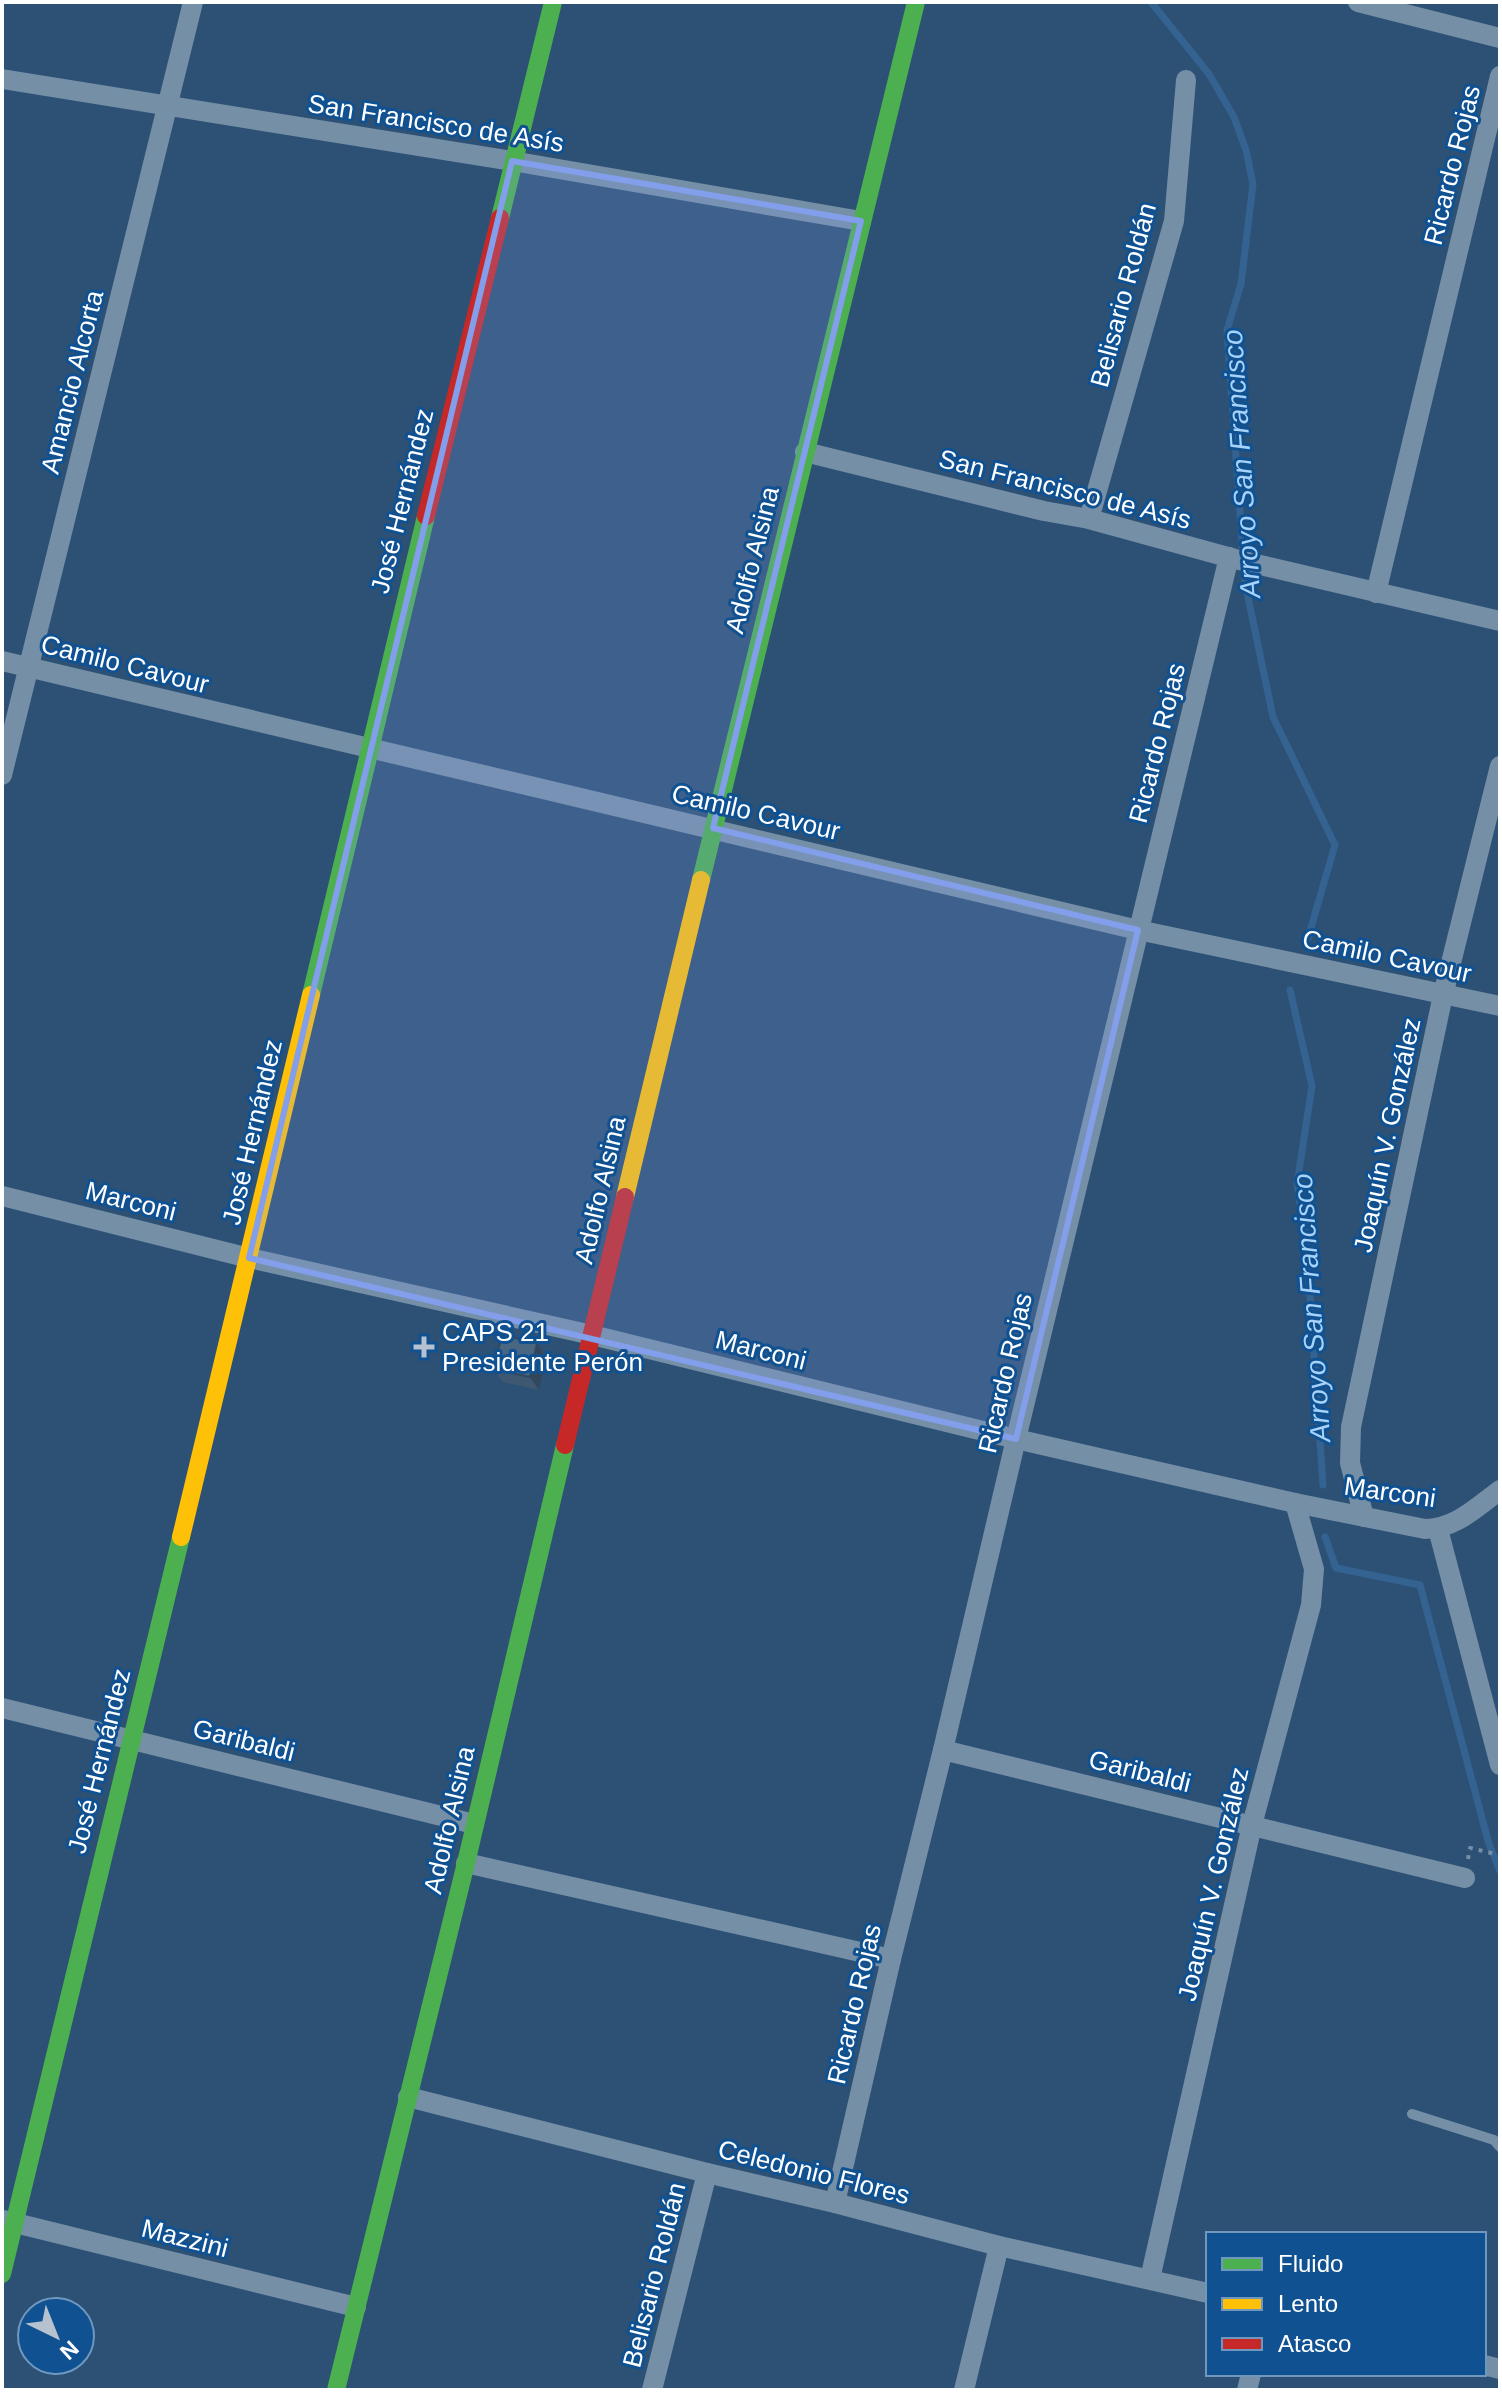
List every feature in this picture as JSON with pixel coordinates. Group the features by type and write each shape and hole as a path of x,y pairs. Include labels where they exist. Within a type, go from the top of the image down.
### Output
{"street":[{"name":"Amancio Alcorta","path":"2,775 193,2"},
{"name":"José Hernández","path":"2,2274 8,2222 131,1739 369,749 553,2"},
{"name":"Adolfo Alsina","path":"336,2390 916,2"},
{"path":"1358,2 1500,38"},
{"name":"Ricardo Rojas","path":"1376,593 1500,76"},
{"name":"San Francisco de Asís","path":"2,79 861,221"},
{"name":"Belisario Roldán","path":"1089,519 1174,221 1186,80"},
{"name":"San Francisco de Asís","path":"805,452 1500,621"},
{"name":"Ricardo Rojas","path":"835,2203 1138,930 1232,558"},
{"name":"Camilo Cavour","path":"2,661 1138,930 1500,1006"},
{"name":"Joaquín V. González","path":"1364,1517 1350,1463 1351,1427 1443,995 1500,766"},
{"name":"Marconi","path":"2,1196 249,1258 592,1335 1016,1439 1295,1503 1425,1529 1438,1529 1459,1521 1500,1490"},
{"name":"Joaquín V. González","path":"1150,2279 1252,1825 1311,1605 1314,1569 1295,1503"},
{"path":"1438,1529 1500,1765"},
{"name":"Garibaldi","path":"2,1708 474,1824"},
{"name":"Garibaldi","path":"943,1750 1465,1878"},
{"path":"466,1863 891,1959"},
{"name":"Celedonio Flores","path":"408,2097 999,2246 1206,2293"},
{"name":"Belisario Roldán","path":"652,2390 707,2173"},
{"name":"Mazzini","path":"8,2222 356,2307"},
{"path":"964,2390 999,2246"}],"lane":[{"path":"1412,2114 1494,2140 1500,2147"}],"path":[{"path":"1470,1848 1500,1855"}],"highlighted area":[{"path":"512,161 861,221 713,828 1138,930 1016,1439 249,1258"}],"building":[{"path":"502,1335 537,1343 530,1377 493,1369"}],"waterway":[{"name":"Arroyo San Francisco","path":"1151,2 1209,74 1234,117 1246,150 1253,184 1241,284 1227,330 1245,583 1273,717 1335,845 1308,938"},
{"name":"Arroyo San Francisco","path":"1290,990 1312,1086 1297,1184 1307,1251 1323,1485"},
{"name":"Arroyo San Francisco","path":"1325,1537 1336,1568 1420,1585 1489,1844 1500,1871"}],"traffic: fast":[{"path":"500,218 553,2"},
{"path":"701,880 916,2"},
{"path":"311,995 426,516"},
{"path":"336,2390 565,1445"},
{"path":"2,2274 181,1537"}],"traffic: slow":[{"path":"625,1197 701,880"},
{"path":"181,1537 311,995"}],"traffic: jam":[{"path":"426,516 500,218"},
{"path":"565,1445 625,1197"}],"place":[{"name":"CAPS 21 Presidente Perón","path":"424,1347"}]}
